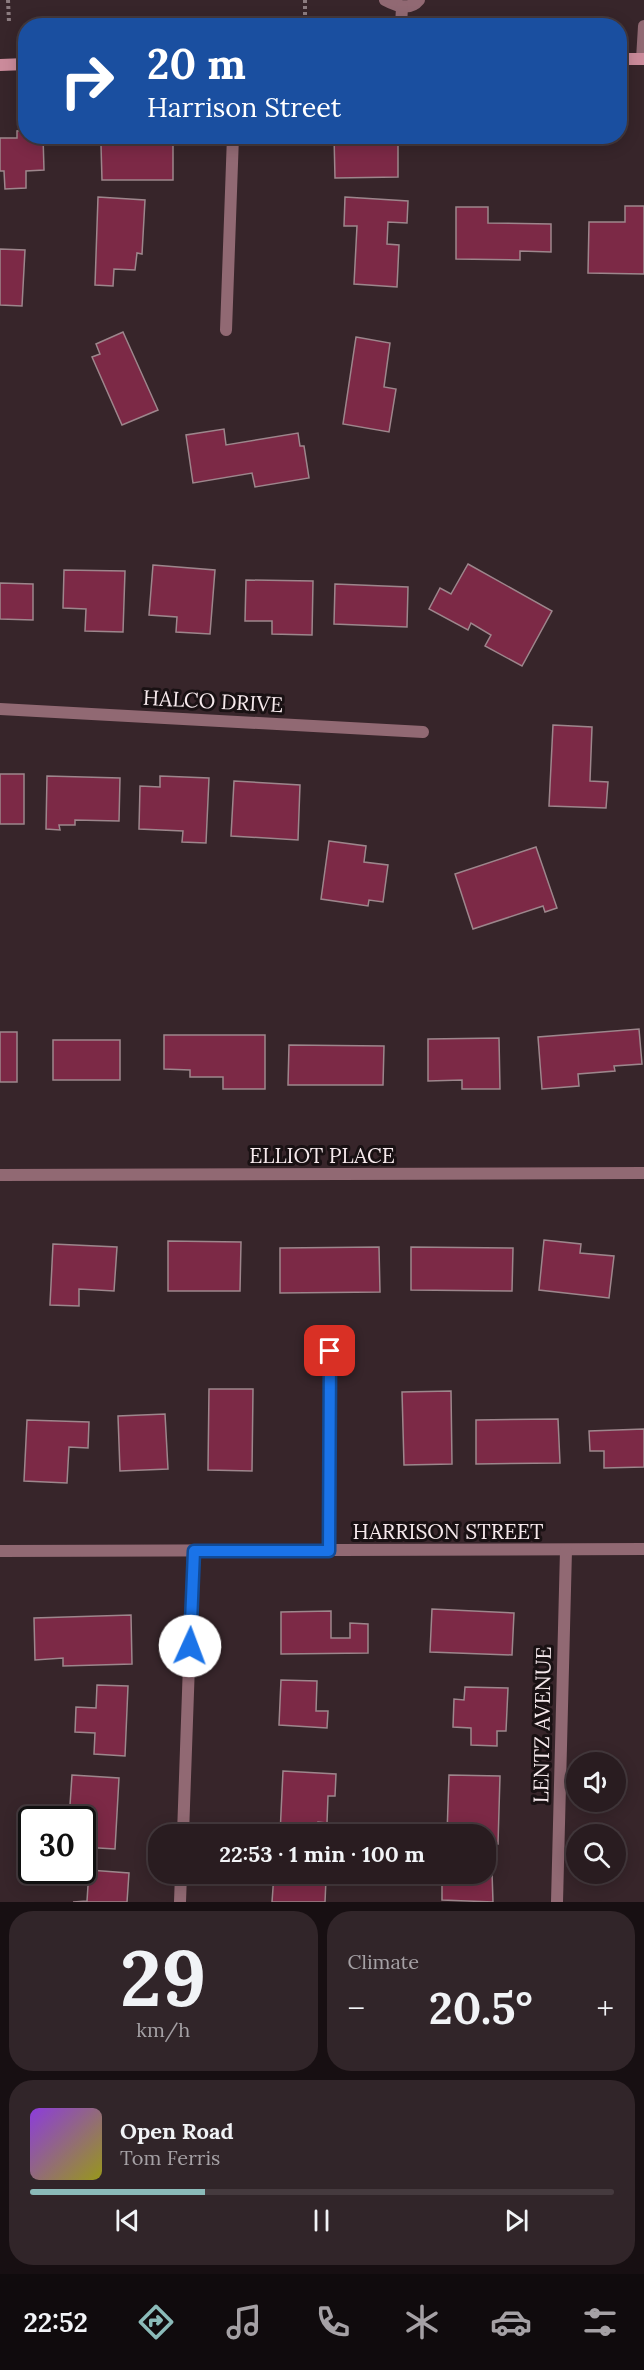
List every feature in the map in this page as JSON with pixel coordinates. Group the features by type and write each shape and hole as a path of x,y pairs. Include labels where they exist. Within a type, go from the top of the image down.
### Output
{"street":[{"path":"385,0 402,7 410,6 419,0"},
{"path":"401,18 402,7"},
{"path":"627,59 643,59 644,26"},
{"path":"0,65 18,64"},
{"path":"226,330 233,144"},
{"name":"HALCO DRIVE","path":"0,710 423,732"},
{"name":"ELLIOT PLACE","path":"0,1175 644,1173"},
{"path":"329,1551 330,1351"},
{"name":"LENTZ AVENUE","path":"557,1902 566,1550"},
{"name":"HARRISON STREET","path":"0,1551 644,1550"},
{"path":"183,1824 194,1551"},
{"path":"180,1902 181,1884"}],"path":[{"path":"8,0 9,22"},
{"path":"305,0 305,18"}],"building":[{"path":"17,131 18,144 43,144 44,170 26,171 26,188 5,189 4,171 0,171 0,138 17,138"},
{"path":"173,144 173,180 102,180 101,145"},
{"path":"334,144 398,144 398,177 335,178"},
{"path":"98,197 145,200 142,254 137,253 135,270 114,269 113,286 95,285"},
{"path":"345,197 408,201 407,223 388,222 387,244 399,245 397,287 354,284 357,226 344,226"},
{"path":"625,206 644,206 644,274 588,273 589,222 625,222"},
{"path":"456,207 488,207 488,223 551,224 551,252 520,251 520,260 456,259"},
{"path":"0,249 25,250 22,306 0,305"},
{"path":"123,332 158,410 122,425 92,357 100,354 96,344"},
{"path":"356,337 390,343 384,387 396,389 389,432 343,424"},
{"path":"224,429 226,445 298,433 300,446 304,446 309,478 255,487 252,473 193,483 186,435"},
{"path":"468,564 552,611 522,666 485,646 491,635 471,623 468,630 429,609 440,588 451,594"},
{"path":"153,565 215,570 210,634 176,632 177,617 149,615"},
{"path":"64,570 125,571 123,632 85,631 86,609 63,608"},
{"path":"246,580 313,581 312,635 272,634 272,621 245,621"},
{"path":"0,583 33,584 33,620 0,619"},
{"path":"335,584 408,587 407,627 334,624"},
{"path":"553,725 592,727 590,781 608,782 606,808 549,806"},
{"path":"0,774 24,774 24,824 0,824"},
{"path":"47,776 120,778 119,821 75,820 75,825 59,825 60,830 46,829"},
{"path":"160,776 209,778 206,843 182,842 183,831 139,829 140,786 160,787"},
{"path":"234,781 300,785 298,840 231,836"},
{"path":"329,841 366,846 364,862 388,865 383,902 369,900 368,906 321,899"},
{"path":"536,847 557,908 545,912 543,906 473,929 455,874"},
{"path":"639,1029 642,1064 614,1066 615,1071 578,1074 579,1086 542,1089 538,1037"},
{"path":"0,1032 17,1032 17,1082 0,1082"},
{"path":"164,1035 265,1035 265,1089 223,1089 223,1077 190,1077 190,1070 164,1069"},
{"path":"499,1038 500,1089 462,1089 462,1080 428,1081 428,1039"},
{"path":"53,1040 120,1040 120,1080 53,1080"},
{"path":"289,1045 384,1046 383,1085 288,1085"},
{"path":"544,1240 581,1244 580,1253 614,1256 609,1298 539,1290"},
{"path":"168,1241 241,1242 240,1291 168,1291"},
{"path":"53,1244 117,1247 114,1291 79,1289 79,1306 50,1305"},
{"path":"379,1247 380,1292 280,1293 280,1248"},
{"path":"411,1247 513,1248 512,1291 411,1290"},
{"path":"209,1389 253,1389 252,1471 208,1470"},
{"path":"451,1391 452,1464 404,1465 402,1392"},
{"path":"165,1414 168,1469 120,1471 118,1416"},
{"path":"558,1419 560,1463 476,1464 476,1420"},
{"path":"27,1420 89,1422 88,1448 69,1447 67,1483 24,1481"},
{"path":"644,1429 644,1467 604,1468 604,1451 590,1451 589,1431"},
{"path":"432,1609 514,1613 512,1655 430,1652"},
{"path":"331,1611 331,1638 350,1638 350,1623 368,1624 368,1653 281,1654 281,1612"},
{"path":"131,1615 132,1664 63,1666 63,1658 35,1660 34,1618"},
{"path":"281,1680 317,1681 316,1711 328,1711 327,1728 279,1725"},
{"path":"97,1685 128,1686 125,1756 94,1754 95,1733 75,1732 76,1707 96,1708"},
{"path":"465,1687 508,1688 506,1731 497,1731 497,1746 471,1745 471,1728 453,1727 454,1699 464,1700"},
{"path":"283,1771 336,1774 335,1796 328,1796 327,1823 280,1824"},
{"path":"72,1775 119,1778 115,1849 96,1848 96,1806 70,1806"},
{"path":"449,1775 500,1776 498,1844 496,1844 496,1824 447,1824"},
{"path":"96,1871 129,1873 127,1902 73,1902 87,1901 88,1884 96,1884"},
{"path":"273,1884 326,1884 325,1902 272,1902"},
{"path":"442,1884 492,1884 493,1902 442,1900"}],"route":[{"path":"190,1646 194,1551 329,1551 330,1351"}]}
